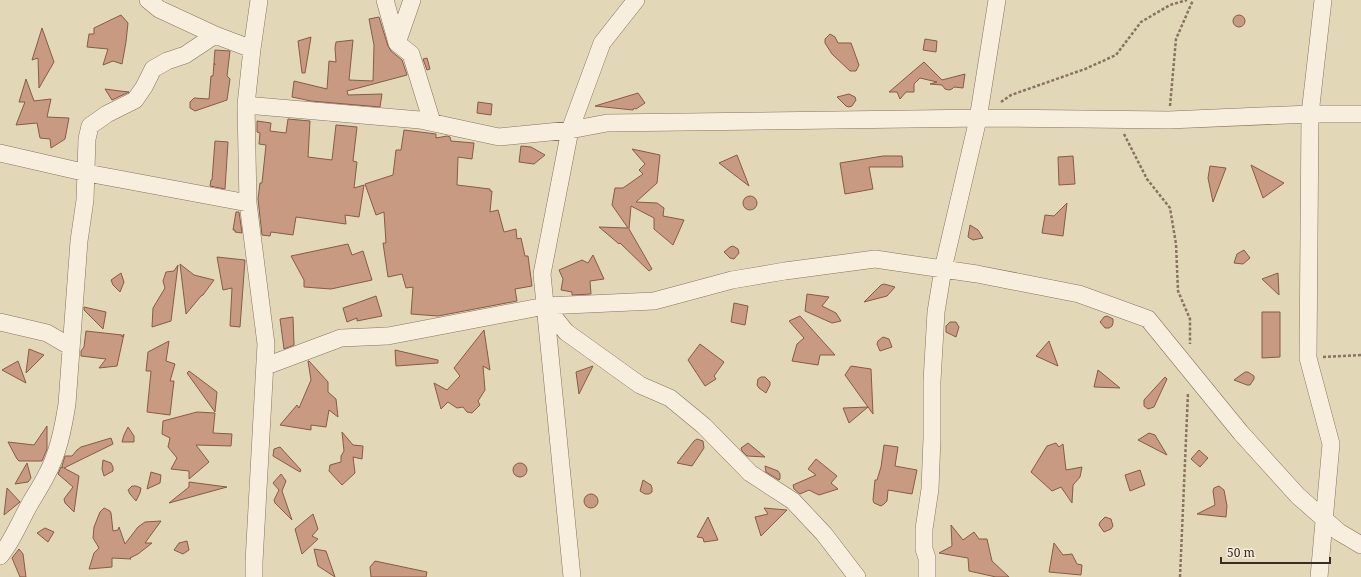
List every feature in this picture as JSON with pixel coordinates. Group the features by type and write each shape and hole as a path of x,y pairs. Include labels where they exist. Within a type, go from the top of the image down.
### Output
{"street":[{"path":"148,0 159,9 215,35 252,49"},
{"path":"254,577 266,344 248,203 246,106 259,0"},
{"path":"385,0 397,43 411,54 432,122"},
{"path":"397,43 412,0"},
{"path":"572,577 542,274 570,130 602,43 636,0"},
{"path":"927,577 927,558 924,549 924,529 930,489 932,381 936,312 942,269 978,119 997,0"},
{"path":"1319,577 1331,444 1308,358 1310,114 1324,0"},
{"path":"0,556 47,476 63,427 67,404 79,241 85,200 90,126 107,114 135,100 144,87 153,69 167,61 185,56 215,35"},
{"path":"246,106 420,120 499,137 570,130 607,123 978,119 1169,120 1310,114 1361,114"},
{"path":"0,153 87,173 248,203"},
{"path":"266,366 342,338 388,336 545,306 654,301 732,280 785,271 875,259 942,269 1079,294 1148,319 1241,433 1298,496 1339,532 1361,545"},
{"path":"545,306 566,332 640,385 670,398 704,426 750,473 793,501 824,534 857,577"},
{"path":"0,322 47,332 71,347"}],"path":[{"path":"1000,103 1011,95 1084,69 1116,54 1141,22 1170,5 1187,0"},
{"path":"1169,120 1176,39 1193,0"},
{"path":"1308,358 1361,355"}],"shaded area":[{"path":"0,0 1361,0 1361,577 0,577"}],"building":[{"path":"121,15 128,23 122,64 113,61 103,65 108,49 87,47 89,34 94,34 94,28"},
{"path":"1239,15 1243,17 1245,21 1243,25 1239,27 1235,25 1233,21 1235,17"},
{"path":"379,17 388,46 391,51 402,60 407,75 347,91 348,95 382,94 380,107 311,101 292,97 294,81 327,89 329,61 336,62 336,42 353,40 349,80 373,81 374,45 369,19"},
{"path":"42,28 54,62 39,88 38,58 32,60"},
{"path":"830,34 835,37 838,43 851,43 859,65 856,71 850,71 832,54 825,43 825,39"},
{"path":"311,37 305,73 302,73 298,41"},
{"path":"925,39 937,41 936,52 923,50"},
{"path":"215,50 230,51 227,76 230,79 227,100 195,111 190,108 190,102 194,98 209,99 214,63 215,65"},
{"path":"427,58 430,69 427,70 423,59"},
{"path":"924,62 942,80 965,74 963,88 954,87 949,90 945,89 942,85 930,84 937,82 920,78 914,84 914,92 906,92 900,99 897,92 889,92"},
{"path":"26,79 34,101 51,99 47,117 69,118 65,139 51,148 50,139 40,138 37,123 16,125 25,102 19,102"},
{"path":"105,89 120,91 129,92 112,100"},
{"path":"638,93 645,103 636,109 634,108 633,110 595,106"},
{"path":"849,94 855,97 856,100 852,106 849,107 837,97"},
{"path":"478,102 492,104 491,115 477,113"},
{"path":"288,119 310,121 308,157 332,160 336,125 357,127 353,161 357,162 354,188 364,185 359,217 345,215 346,224 296,217 293,235 271,232 270,236 262,235 258,199 260,183 262,183 266,145 259,144 260,133 257,132 257,121 271,123 270,131 286,133"},
{"path":"404,130 436,134 436,138 447,136 450,137 451,141 474,143 472,159 458,157 457,185 490,189 490,191 492,191 490,212 498,210 504,232 516,229 517,239 521,238 525,256 528,256 532,286 515,289 517,301 438,316 411,314 413,287 406,288 402,274 388,277 383,243 386,243 384,212 376,215 365,184 393,175 396,150 401,150"},
{"path":"215,141 228,142 225,189 210,186 212,180"},
{"path":"521,146 531,147 545,155 534,164 519,162"},
{"path":"632,149 660,155 657,183 636,202 657,203 664,208 663,216 684,220 673,245 654,229 654,218 631,206 629,229 652,269 649,271 620,243 619,244 599,227 628,228 612,205 615,188 623,188 643,174 639,170 645,164"},
{"path":"737,155 749,186 719,163"},
{"path":"883,156 902,156 903,167 869,167 873,189 845,194 840,163"},
{"path":"1073,156 1075,184 1059,185 1058,157"},
{"path":"1251,165 1284,183 1263,198"},
{"path":"1210,166 1226,168 1213,202 1208,178"},
{"path":"747,196 753,196 757,200 757,206 753,210 747,210 743,206 743,200"},
{"path":"1067,203 1063,236 1042,233 1045,215 1054,216"},
{"path":"236,212 239,212 242,233 235,232 235,230 233,230"},
{"path":"970,225 978,230 983,238 973,240 968,237"},
{"path":"348,244 352,255 363,251 372,280 331,289 304,287 304,280 291,256"},
{"path":"733,246 738,249 739,253 734,259 730,258 724,252"},
{"path":"1244,250 1250,258 1243,264 1234,263 1237,254"},
{"path":"593,255 604,279 590,281 591,294 572,295 572,292 561,290 563,279 559,270 582,260 588,263"},
{"path":"217,257 245,260 240,327 230,326 232,288 223,290"},
{"path":"180,264 194,275 214,280 186,314"},
{"path":"178,265 171,321 152,327 153,308 165,288 163,281 166,272 174,271"},
{"path":"121,273 124,282 120,292 113,285 111,280"},
{"path":"1278,273 1279,295 1262,279"},
{"path":"884,284 895,287 887,296 864,302 881,285"},
{"path":"807,294 829,297 822,306 836,313 841,321 832,323 805,311"},
{"path":"376,296 382,316 357,321 357,318 347,322 343,308"},
{"path":"734,303 748,306 745,325 731,322"},
{"path":"84,307 106,312 103,329 84,310"},
{"path":"1262,312 1280,312 1280,357 1262,358"},
{"path":"800,316 835,355 820,355 818,365 792,361 797,344 804,338 789,321"},
{"path":"1107,316 1113,319 1113,323 1109,328 1105,328 1100,322"},
{"path":"293,317 294,345 284,349 280,319"},
{"path":"950,322 956,322 959,327 956,337 946,332 946,326"},
{"path":"484,330 490,370 483,366 485,390 478,401 480,405 472,413 467,412 463,407 457,408 448,402 441,409 434,383 447,390 460,376 454,368"},
{"path":"86,331 122,335 122,337 124,334 117,366 99,368 106,359 81,356"},
{"path":"883,337 889,339 892,347 880,351 877,344"},
{"path":"169,341 166,361 175,364 170,381 174,381 170,415 147,412 151,371 146,371 148,352"},
{"path":"1049,341 1058,366 1036,356"},
{"path":"700,344 724,362 714,376 716,379 705,386 688,360"},
{"path":"29,349 44,355 26,373"},
{"path":"395,350 438,360 438,363 396,366"},
{"path":"18,361 26,383 2,370"},
{"path":"308,361 328,382 328,392 336,399 338,417 329,410 326,427 311,425 311,430 280,425 297,405 299,408 311,380"},
{"path":"593,366 579,394 576,372"},
{"path":"851,366 871,369 873,414 845,375"},
{"path":"1098,370 1120,388 1094,387"},
{"path":"189,371 217,392 215,412 187,373"},
{"path":"1245,372 1248,372 1254,376 1254,379 1250,385 1234,380"},
{"path":"765,377 770,382 766,393 757,385 758,379"},
{"path":"1165,377 1167,379 1154,407 1148,409 1144,406 1144,400"},
{"path":"868,407 849,423 843,408"},
{"path":"197,412 215,413 213,433 232,434 231,446 196,445 209,462 189,479 189,471 171,469 177,458 168,447 170,438 162,434 163,421"},
{"path":"47,426 47,449 42,461 19,461 8,442 34,445"},
{"path":"128,427 134,436 134,442 122,442 124,435"},
{"path":"342,432 353,445 363,446 362,459 353,457 355,473 342,485 329,471 330,465 341,462 341,456 344,451"},
{"path":"1149,433 1155,435 1167,455 1138,440"},
{"path":"111,438 113,444 64,468 79,476 74,512 65,503 64,499 73,487 58,474 61,467 63,468 62,466 65,456 72,456 81,447"},
{"path":"697,439 703,441 704,448 692,466 677,463 694,441"},
{"path":"748,443 765,457 747,456 741,448"},
{"path":"1056,443 1059,447 1063,444 1066,470 1082,467 1080,477 1073,485 1072,503 1061,487 1052,491 1031,472 1047,446"},
{"path":"884,445 898,447 895,466 917,470 912,494 888,490 887,501 881,506 874,503 873,500 875,480 877,480 881,467"},
{"path":"280,447 301,470 300,472 273,456 274,449"},
{"path":"1199,450 1208,458 1200,467 1191,459"},
{"path":"816,459 837,476 831,483 838,489 819,495 809,490 800,494 794,489 793,485 816,475 808,469"},
{"path":"103,460 111,463 113,467 113,471 104,476 102,469"},
{"path":"27,463 31,478 28,482 15,484"},
{"path":"517,463 523,463 527,467 527,473 523,477 517,477 513,473 513,467"},
{"path":"765,466 778,471 780,474 780,479 779,480 766,472"},
{"path":"1140,470 1145,485 1130,491 1125,475"},
{"path":"151,472 161,475 160,483 147,489"},
{"path":"281,474 286,481 282,491 292,520 275,503 274,500 279,490 273,483"},
{"path":"643,480 651,485 652,492 649,494 645,494 640,491"},
{"path":"189,482 227,487 169,503 189,487"},
{"path":"132,486 141,488 136,501 128,490"},
{"path":"1219,486 1224,490 1227,506 1226,517 1197,514 1215,505 1213,491 1214,488"},
{"path":"7,488 20,502 4,515"},
{"path":"591,494 596,496 598,501 596,506 591,508 586,506 584,501 586,496"},
{"path":"104,508 111,513 113,531 118,530 119,527 125,544 138,527 145,522 161,521 145,543 152,543 138,554 130,558 131,559 112,558 112,567 89,569 94,553 99,548 93,538 94,527 100,512"},
{"path":"764,508 787,510 761,536 755,517 768,514"},
{"path":"313,514 318,529 312,536 318,539 302,554 295,529"},
{"path":"708,517 718,540 704,542 703,538 697,537"},
{"path":"1105,517 1111,519 1113,526 1111,529 1104,532 1099,525"},
{"path":"951,525 963,540 974,532 979,539 987,539 992,561 1009,577 996,577 969,571 968,558 939,553 952,546"},
{"path":"45,528 54,532 48,542 37,533"},
{"path":"187,541 189,550 183,554 174,550 179,543"},
{"path":"1054,543 1063,555 1072,554 1077,564 1082,565 1081,575 1049,572"},
{"path":"19,549 23,554 26,577 20,577 12,558"},
{"path":"314,549 326,551 335,577 318,566"},
{"path":"375,561 427,572 426,577 371,577 370,567"}]}
